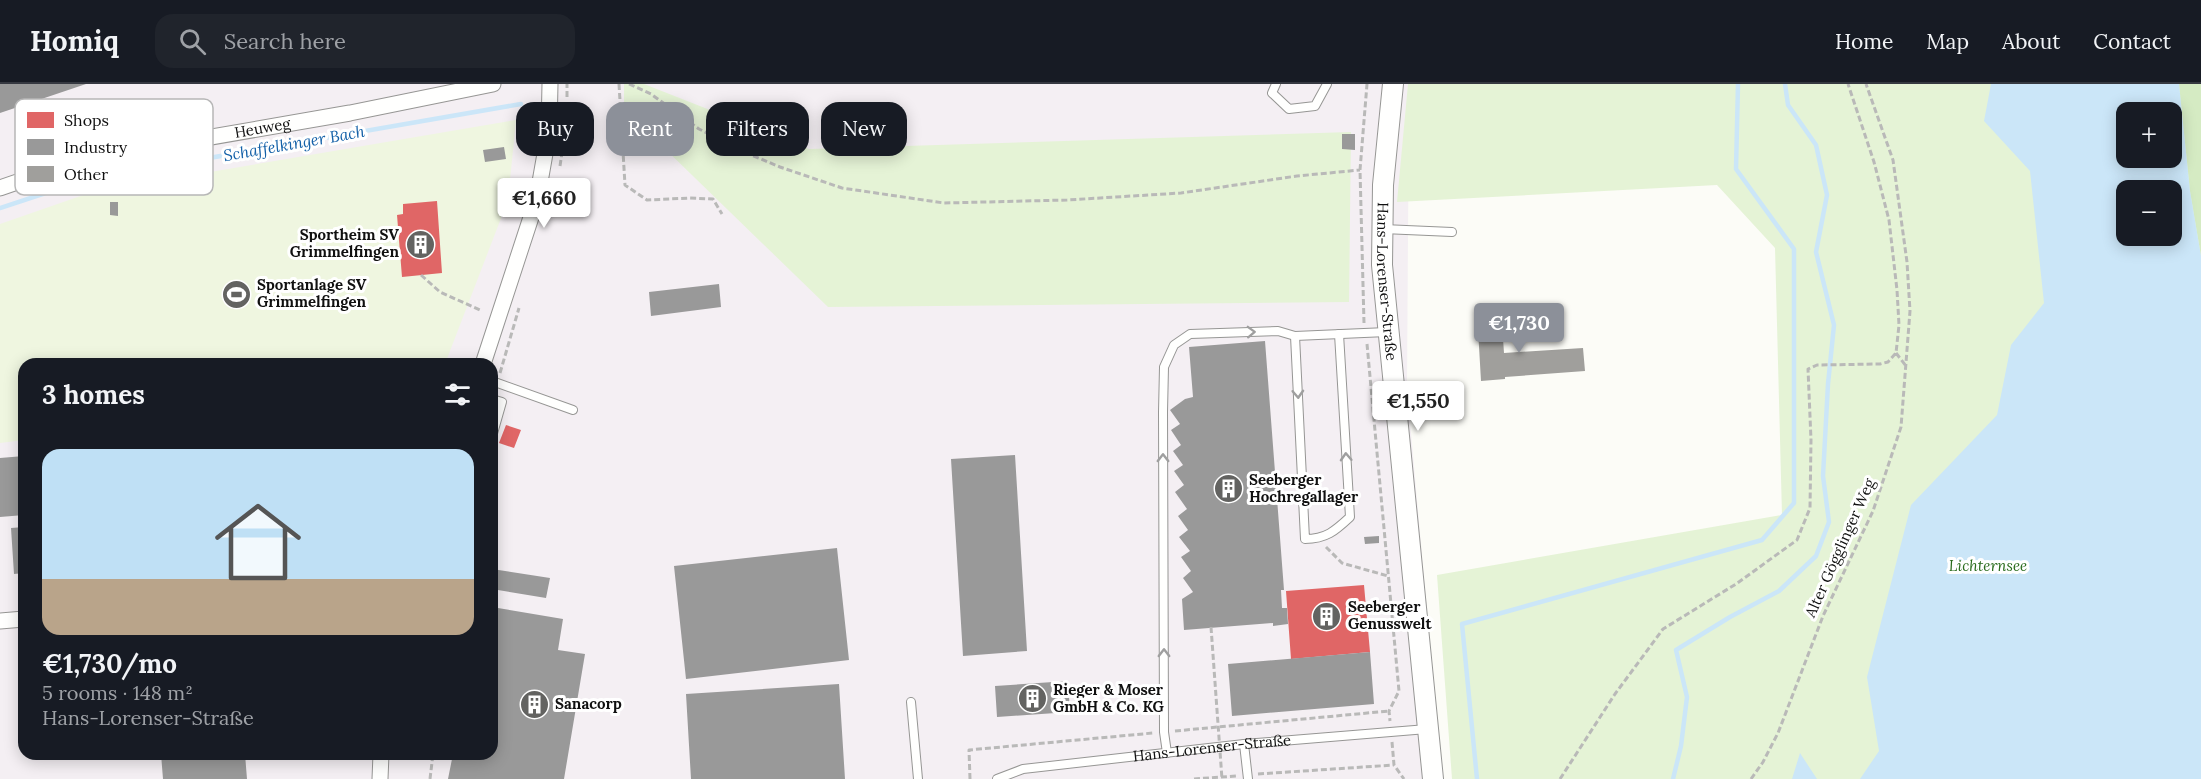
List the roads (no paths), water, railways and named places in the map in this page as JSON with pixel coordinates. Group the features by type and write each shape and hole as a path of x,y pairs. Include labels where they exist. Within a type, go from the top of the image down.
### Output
{"street":[{"name":"Heuweg","path":"213,137 350,113 493,84"},
{"path":"485,358 537,199 549,131 550,84"},
{"name":"Hans-Lorenser-Straße","path":"1393,84 1385,150 1382,265 1433,779"},
{"name":"Heuweg","path":"0,188 15,183"},
{"path":"0,621 18,620"},
{"path":"380,779 381,760"}],"lane":[{"path":"1276,84 1272,93 1288,109 1315,106 1328,84"},
{"path":"1382,229 1452,232"},
{"path":"1167,753 1164,732 1164,367 1174,345 1190,334 1278,331 1295,336 1389,332"},
{"path":"1295,336 1305,539 1319,539 1332,534 1350,517 1339,334"},
{"path":"498,383 573,411"},
{"path":"498,401 502,402 498,416"},
{"path":"911,702 918,779"},
{"name":"Hans-Lorenser-Straße","path":"997,779 1023,769 1244,744 1429,729"},
{"path":"1244,744 1248,777"}],"water":[{"name":"Lichternsee","path":"1991,84 2179,84 2181,102 2116,102 2116,168 2182,168 2182,113 2190,191 2201,256 2201,779 1860,779 1879,751 1867,677 1911,505 1997,415 2011,345 2044,303 2030,171 1984,121"},
{"path":"1800,753 1817,779 1792,779"}],"waterway":[{"path":"1477,779 1462,624 1762,540 1794,503 1794,249 1736,169 1738,84"},
{"path":"1673,779 1681,746 1687,697 1676,650 1779,591 1816,556 1829,522 1823,476 1834,325 1816,252 1827,195 1816,145 1788,105 1785,84"},
{"name":"Schaffelkinger Bach","path":"213,157 516,105"},
{"name":"Schaffelkinger Bach","path":"0,208 39,195"}],"place":[{"name":"Sportheim SV Grimmelfingen","path":"420,244"},
{"name":"Sportanlage SV Grimmelfingen","path":"236,294"},
{"name":"Seeberger Hochregallager","path":"1228,489"},
{"name":"Seeberger Genusswelt","path":"1327,616"},
{"name":"Rieger & Moser GmbH & Co. KG","path":"1032,699"},
{"name":"Sanacorp","path":"534,704"}]}
